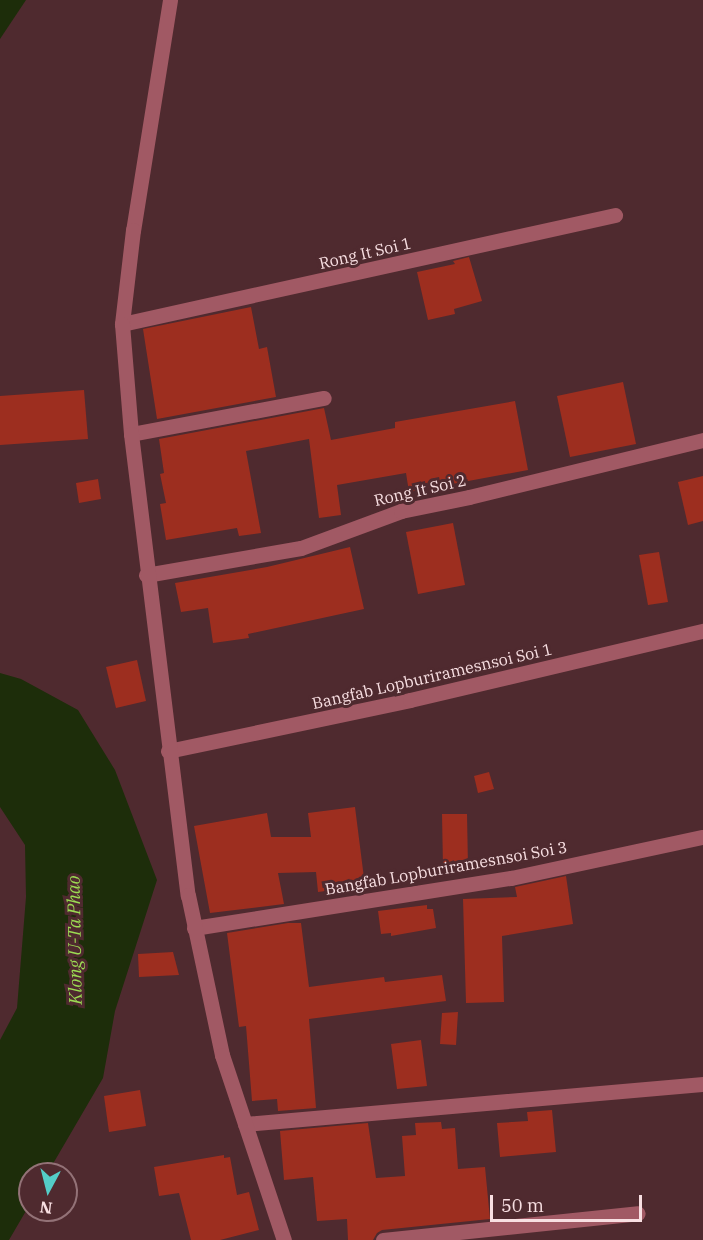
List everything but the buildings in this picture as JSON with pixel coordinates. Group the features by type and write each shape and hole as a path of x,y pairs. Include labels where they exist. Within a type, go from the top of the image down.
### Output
{"street":[{"path":"170,0 133,230 122,324 131,434 168,751 194,928 222,1055 284,1240"},
{"name":"Rong It Soi 1","path":"122,324 253,297 615,215"},
{"path":"131,434 324,398"},
{"name":"Rong It Soi 2","path":"146,575 301,548 401,511 469,497 703,440"},
{"name":"Bangfab Lopburiramesnsoi Soi 1","path":"168,751 410,700 703,631"},
{"name":"Bangfab Lopburiramesnsoi Soi 3","path":"194,928 511,878 703,837"},
{"path":"246,1124 703,1084"},
{"path":"382,1240 638,1213"}],"water":[{"path":"0,0 26,0 0,39"},
{"name":"Klong U-Ta Phao","path":"0,673 21,679 78,710 115,770 157,880 115,1011 103,1078 54,1162 18,1162 20,1222 9,1240 0,1240 0,1040 17,1008 26,897 25,845 0,807"}]}
